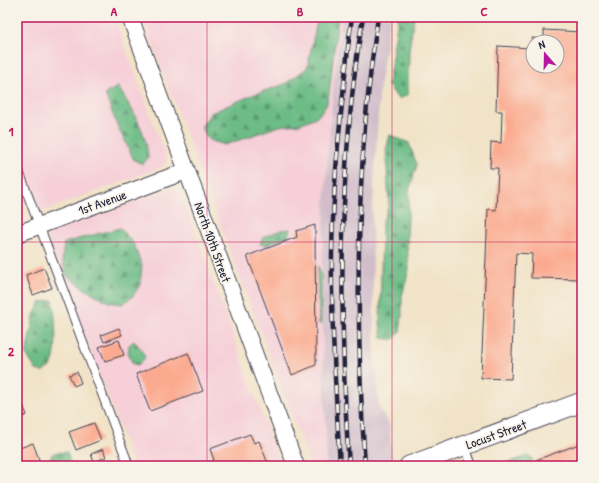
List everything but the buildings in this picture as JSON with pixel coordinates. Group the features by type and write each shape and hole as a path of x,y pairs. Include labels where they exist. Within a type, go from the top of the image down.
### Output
{"street":[{"name":"North 10th Street","path":"130,17 296,466"},
{"name":"1st Avenue","path":"17,234 186,171"},
{"name":"Locust Street","path":"410,466 582,402"}],"lane":[{"path":"17,166 129,466"},
{"path":"465,446 472,466"}],"shaded area":[{"path":"17,17 114,17 167,160 164,166 43,211 36,204 17,152"},
{"path":"142,17 342,17 334,79 327,165 322,262 327,466 311,466"},
{"path":"342,17 390,17 380,82 372,219 374,343 379,408 389,424 392,458 372,466 327,466 322,262 327,165 334,79"},
{"path":"172,188 177,189 181,194 281,466 134,466 47,236 52,232"}],"green space":[{"path":"318,17 338,17 329,94 326,106 318,116 300,124 279,126 225,145 209,140 201,127 211,113 252,95 285,84 307,68"},
{"path":"398,17 414,17 409,50 408,95 398,99 388,85"},
{"path":"118,87 138,121 145,139 148,158 143,164 134,160 117,125 105,94"},
{"path":"390,135 409,143 417,165 409,191 407,244 409,269 402,296 400,332 393,340 382,338 380,323 382,223 389,205 386,150"},
{"path":"120,228 133,243 142,265 140,285 132,297 122,304 109,302 85,289 66,275 62,258 64,243"},
{"path":"290,229 288,236 267,245 260,244 263,237 281,230"},
{"path":"318,266 321,273 321,325 319,324"},
{"path":"53,300 56,334 55,352 51,366 43,372 36,370 26,354 34,315 41,302"},
{"path":"134,341 142,350 145,358 138,365 133,364 128,354 129,345"},
{"path":"67,452 71,466 47,466 53,453"},
{"path":"528,456 532,458 531,466 498,466"}],"railway":[{"path":"340,466 333,334 333,227 338,146 352,17"},
{"path":"349,466 343,353 343,241 349,128 363,17"},
{"path":"365,466 360,354 359,241 365,129 370,73 378,17"}]}
